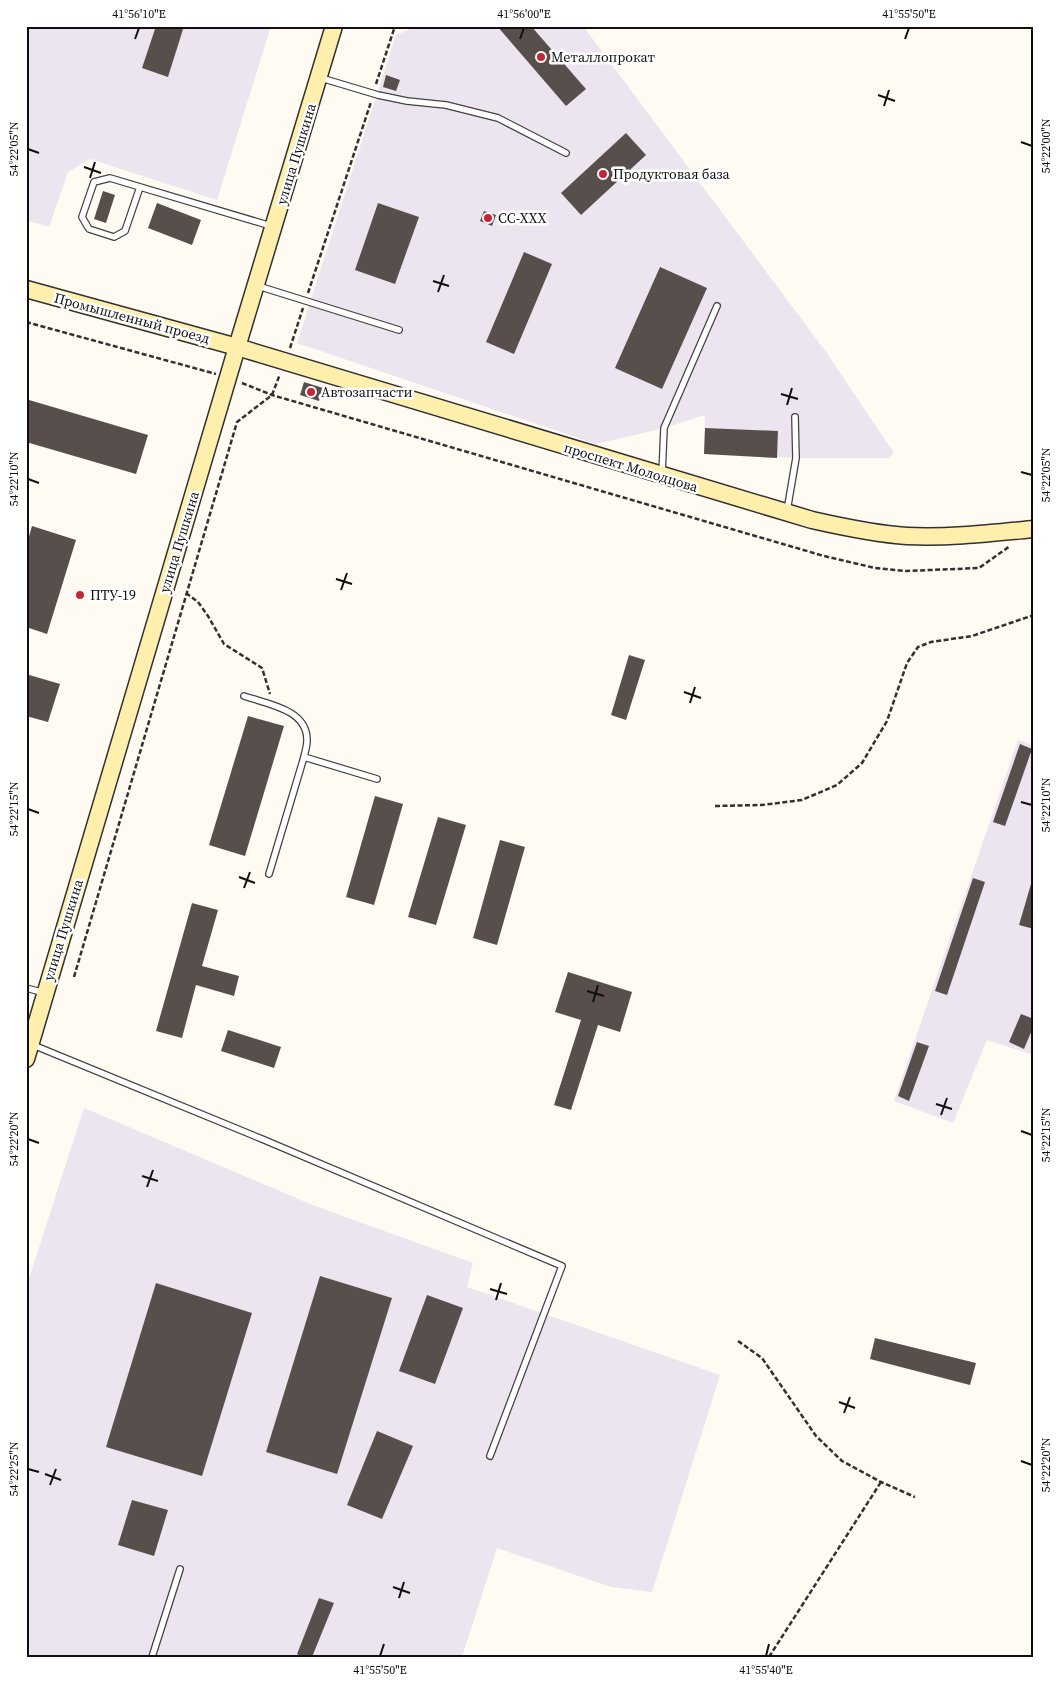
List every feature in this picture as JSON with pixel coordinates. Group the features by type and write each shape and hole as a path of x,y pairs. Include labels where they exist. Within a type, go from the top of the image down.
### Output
{"main road":[{"name":"улица Пушкина","path":"28,1052 334,26"},
{"name":"Промышленный проезд","path":"26,290 237,348"},
{"name":"проспект Молодцова","path":"237,348 812,520 860,530 906,536 952,536 1034,529"}],"lane":[{"path":"319,77 407,101 446,105 498,118 566,153"},
{"path":"140,187 124,231 114,237 89,228 82,217 94,182 110,178 274,227"},
{"path":"256,285 399,330"},
{"path":"662,476 664,428 717,306"},
{"path":"787,513 796,458 795,417"},
{"path":"244,696 284,709 297,716 305,728 307,741 304,757 269,874"},
{"path":"304,757 377,779"},
{"path":"26,988 45,993"},
{"path":"28,1052 262,1139 562,1266 490,1456"},
{"path":"152,1657 180,1569"}],"path":[{"path":"74,977 236,422 272,395 285,362 395,26"},
{"path":"26,322 228,377 272,395 824,556 875,568 906,571 979,568 1010,546"},
{"path":"186,594 198,602 224,644 262,668 272,705"},
{"path":"715,806 762,805 802,800 837,785 862,763 887,721 907,663 918,647 931,642 972,636 1034,615"},
{"path":"738,1341 762,1358 816,1436 842,1461 880,1482 915,1497"},
{"path":"769,1657 880,1482"}],"shaded area":[{"path":"26,26 271,26 217,200 90,159 68,172 49,227 26,220"},
{"path":"418,26 583,26 826,352 894,453 888,458 796,458 704,454 705,415 664,428 596,444 297,343 396,35"},
{"path":"1018,740 1034,745 1034,1055 987,1040 953,1123 894,1101"},
{"path":"84,1108 315,1206 473,1263 467,1287 720,1375 652,1592 611,1587 497,1548 462,1657 26,1657 26,1288"}],"building":[{"path":"156,26 184,26 168,77 142,68"},
{"name":"Металлопрокат","path":"497,26 531,26 586,89 566,106"},
{"path":"386,75 400,80 396,91 383,87"},
{"name":"Продуктовая база","path":"626,133 646,155 581,215 561,193"},
{"path":"103,191 115,195 106,223 94,219"},
{"path":"157,203 201,220 192,245 148,228"},
{"path":"378,203 419,217 395,284 355,270"},
{"name":"СС-ХХХ","path":"484,211 496,215 492,226 480,221"},
{"path":"524,252 552,264 514,354 486,342"},
{"path":"660,267 707,288 662,389 615,368"},
{"name":"Автозапчасти","path":"304,382 323,388 319,401 300,395"},
{"path":"29,400 148,435 136,474 26,442 26,408"},
{"path":"705,428 778,431 777,458 704,454"},
{"path":"32,526 76,540 47,634 26,627 26,547"},
{"path":"629,655 645,660 626,720 611,715"},
{"path":"26,674 60,684 48,722 26,716"},
{"path":"248,716 284,726 245,856 209,845"},
{"path":"1020,744 1032,749 1005,826 993,822"},
{"path":"375,796 403,804 374,905 346,897"},
{"path":"438,817 466,825 436,925 408,917"},
{"path":"500,840 525,847 497,945 473,938"},
{"path":"973,878 985,882 947,995 935,991"},
{"path":"1031,884 1034,884 1034,929 1019,925"},
{"path":"192,903 218,910 202,966 239,976 234,996 196,985 182,1038 156,1031"},
{"path":"568,972 632,992 620,1032 598,1025 571,1110 554,1105 581,1020 555,1012"},
{"path":"1021,1014 1034,1019 1034,1025 1024,1049 1009,1042"},
{"path":"228,1030 281,1047 274,1068 221,1051"},
{"path":"917,1042 929,1046 909,1101 898,1096"},
{"path":"320,1276 392,1298 337,1474 266,1452"},
{"path":"156,1283 252,1313 202,1476 106,1447"},
{"path":"427,1295 463,1308 435,1384 399,1371"},
{"path":"875,1338 976,1363 970,1385 870,1359"},
{"path":"377,1431 413,1446 382,1519 347,1505"},
{"path":"132,1500 168,1510 154,1556 118,1545"},
{"path":"319,1598 334,1603 312,1657 302,1657 297,1654"}],"place":[{"name":"Металлопрокат","path":"541,57"},
{"name":"Продуктовая база","path":"603,174"},
{"name":"СС-ХХХ","path":"488,218"},
{"name":"Автозапчасти","path":"311,392"},
{"name":"ПТУ-19","path":"80,595"}]}
